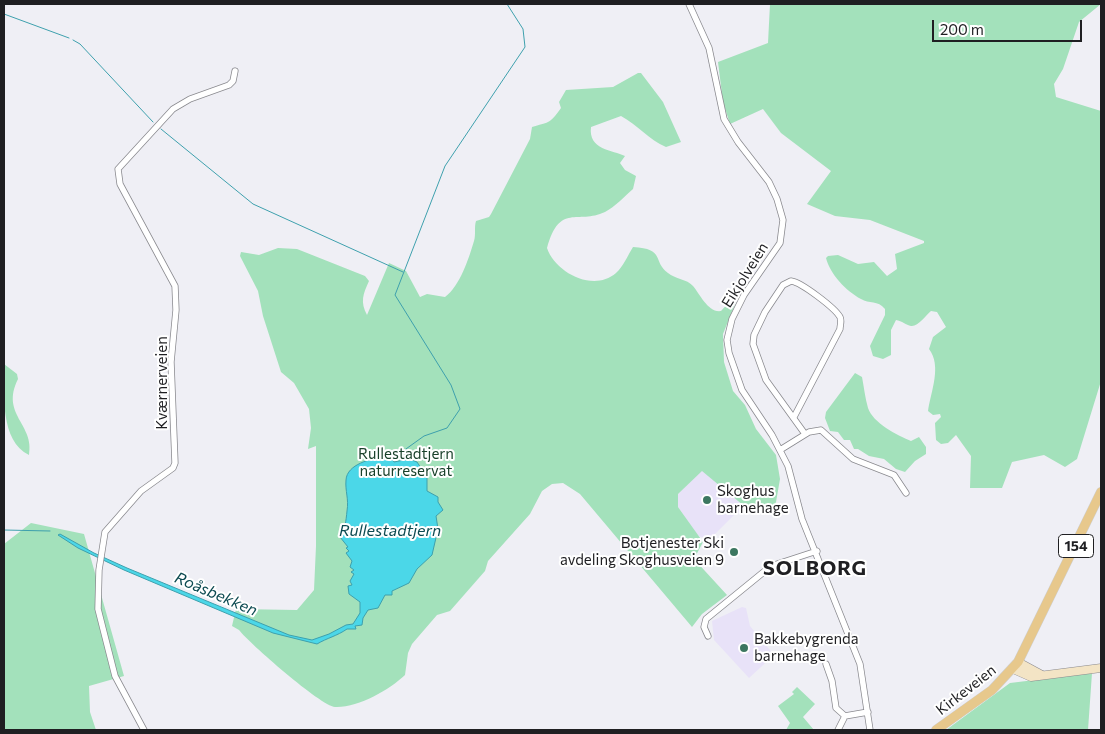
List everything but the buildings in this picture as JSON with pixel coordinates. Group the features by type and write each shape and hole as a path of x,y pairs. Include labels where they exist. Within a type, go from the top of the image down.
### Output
{"main road":[{"name":"154","path":"1015,666 1101,492"},
{"path":"1015,666 1027,676 1044,676 1101,668"},
{"name":"Kirkeveien","path":"936,730 992,690 1015,666"}],"street":[{"name":"Eikjolveien","path":"689,4 709,48 724,119 738,142 769,182 777,199 783,220 780,243 736,311 727,340 729,353 742,390 780,450 794,482 802,519 817,552 860,664 870,730"},
{"name":"Kværnerveien","path":"144,730 138,716 118,684 98,610 97,589 100,560 106,532 142,491 173,468 175,463 172,362 176,286 120,184 118,169 173,109 190,99 229,85 233,82 235,71"},
{"path":"794,417 840,329 841,321 836,313 802,285 791,281 783,285 765,312 752,341 766,380 805,434"},
{"path":"780,450 805,434 813,431 823,431 853,459 894,475 906,493"},
{"path":"708,636 704,627 706,619 766,569 817,552"},
{"path":"826,664 832,681 836,708 844,716"},
{"path":"844,716 868,712"},
{"path":"838,730 844,716"}],"shaded area":[{"name":"Skoghus barnehage","path":"702,470 744,506 738,513 736,511 713,536 705,538 698,536 678,507 678,494"},
{"name":"Bakkebygrenda barnehage","path":"742,607 746,608 750,626 774,655 749,678 714,640 712,621"}],"green space":[{"path":"770,4 1101,4 1079,22 1063,69 1054,84 1056,97 1101,111 1101,381 1077,459 1065,467 1044,455 1012,462 1002,488 970,488 971,456 956,435 948,443 941,444 936,440 935,423 941,417 940,414 933,415 928,411 935,371 935,363 929,349 933,337 946,327 937,312 931,311 914,326 896,320 891,330 891,355 883,359 873,356 870,346 885,315 885,309 879,304 861,299 839,282 826,258 838,255 858,264 874,262 887,276 897,269 895,254 924,243 924,241 870,220 835,216 807,204 831,171 781,133 763,109 730,124 723,102 718,62 768,43"},
{"name":"Rullestadtjern naturreservat","path":"641,73 663,102 681,142 666,147 621,116 591,127 591,135 597,145 625,156 620,163 625,170 636,176 633,189 605,212 564,220 552,234 547,248 551,257 566,272 586,280 597,281 607,279 616,273 633,247 643,248 650,250 657,256 663,269 668,273 684,280 696,289 712,309 721,311 732,299 737,299 723,334 724,362 733,391 745,405 756,429 776,455 780,479 776,502 771,513 744,506 702,471 678,494 678,507 703,542 694,559 727,595 702,614 692,627 580,494 563,483 552,484 542,491 530,514 488,561 485,571 450,611 437,615 412,644 408,653 405,675 382,692 353,705 335,707 327,704 286,673 239,630 232,626 236,609 297,610 314,590 316,546 316,446 308,449 311,428 309,409 294,383 281,372 263,316 258,291 240,256 241,252 259,255 278,248 297,249 365,276 369,281 363,298 367,315 389,263 406,271 420,297 427,294 445,297 455,286 467,263 474,241 476,221 489,217 491,214 530,139 532,127 548,122 554,117 561,108 559,102 566,90 613,87"},
{"path":"4,364 17,374 18,379 13,402 15,411 30,444 29,455 13,439 8,428 4,402"},
{"path":"855,373 862,377 868,408 875,419 893,432 911,441 919,437 926,447 926,454 915,461 905,472 896,469 884,459 869,456 858,449 854,449 850,440 844,440 838,432 830,431 825,418 826,412"},
{"path":"31,523 84,534 124,676 89,686 90,712 96,730 4,730 4,544"},
{"path":"1092,673 1088,730 946,730 1010,683"},
{"path":"797,687 815,704 803,717 814,730 786,730 790,723 778,706 794,694 792,692"}],"water":[{"name":"Rullestadtjern","path":"384,456 392,459 394,462 409,459 417,462 427,477 427,491 438,497 438,502 443,510 436,516 438,529 432,555 417,569 409,583 392,591 392,595 385,595 378,608 368,610 363,618 362,625 355,626 356,629 347,629 317,644 273,633 124,570 78,548 58,535 60,534 94,553 127,568 289,635 312,640 346,625 353,624 360,613 360,602 349,594 348,586 352,585 350,581 354,574 351,572 354,570 350,567 352,561 346,553 349,551 346,548 348,547 340,537 345,525 347,507 346,480 347,474 355,466"}],"waterway":[{"path":"392,459 424,436 447,428 460,409 451,385 395,295 445,166 525,47 523,29 507,4"},
{"path":"4,14 69,38"},
{"path":"73,40 80,44 153,122"},
{"path":"161,129 253,204 403,272"},
{"name":"Roåsbekken","path":"4,530 50,531"}],"place":[{"name":"Skoghus barnehage","path":"707,500"},
{"name":"Botjenester Ski avdeling Skoghusveien 9","path":"734,552"},
{"name":"Bakkebygrenda barnehage","path":"744,648"}],"district":[{"name":"SOLBORG","path":"815,568"}]}
